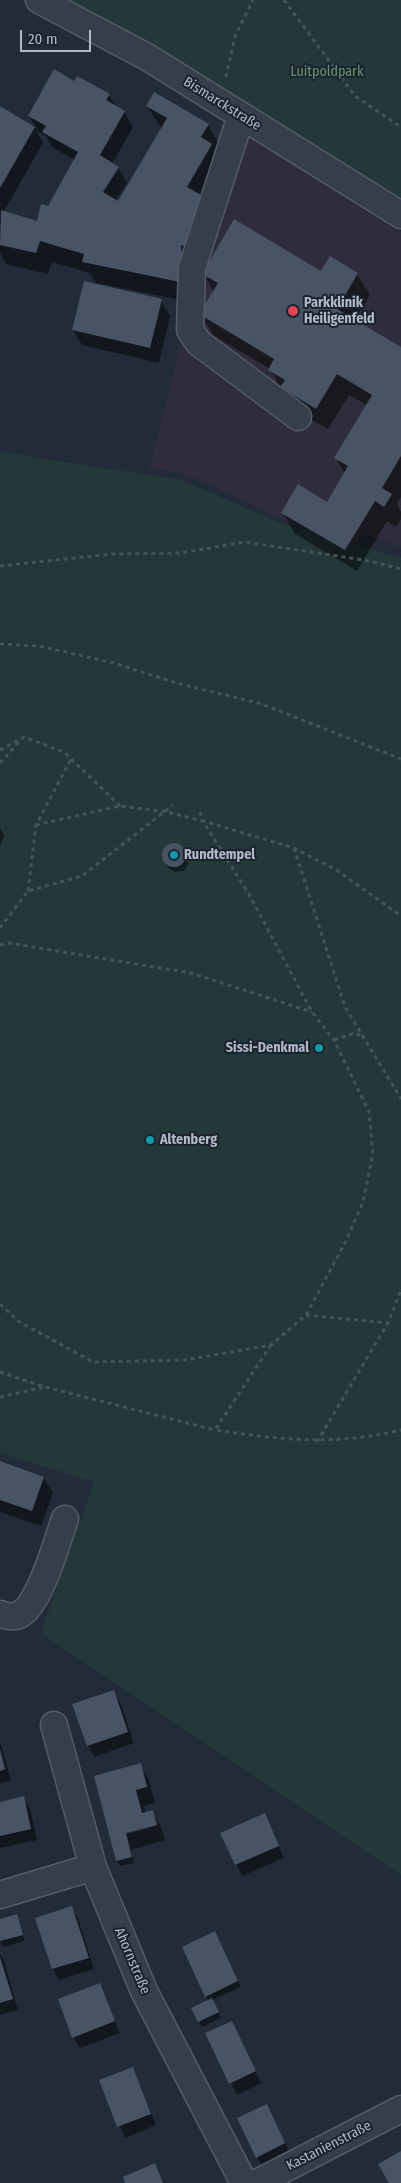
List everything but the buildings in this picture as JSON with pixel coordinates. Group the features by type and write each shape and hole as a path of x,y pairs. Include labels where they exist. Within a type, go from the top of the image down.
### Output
{"street":[{"name":"Bismarckstraße","path":"39,0 147,57 401,215"},
{"path":"241,116 192,268 190,330 199,344 298,417"},
{"path":"0,1614 9,1617 20,1614 30,1604 38,1591 65,1519"},
{"name":"Ahornstraße","path":"54,1725 93,1867 144,1991 244,2183"},
{"path":"0,1896 93,1867"},
{"name":"Kastanienstraße","path":"257,2183 401,2109"}],"path":[{"path":"220,102 235,36 253,0"},
{"path":"284,0 355,96 401,127"},
{"path":"0,566 112,554 180,553 245,542 370,561 401,569"},
{"path":"0,644 40,646 96,659 176,683 262,704 401,759"},
{"path":"0,763 24,738"},
{"path":"0,750 24,738 64,752 120,806"},
{"path":"0,928 28,892 36,826 70,759"},
{"path":"28,892 82,876 167,812 173,805"},
{"path":"36,826 120,806 167,812 294,848 338,871 382,900 401,916"},
{"path":"200,812 203,821 250,896 312,1012 334,1040 369,1112 373,1154 363,1202 346,1241 306,1315 271,1345 215,1430"},
{"path":"294,848 345,1007 356,1022 401,1098"},
{"path":"0,945 9,943 191,972 312,1012"},
{"path":"355,1033 356,1022"},
{"path":"334,1040 355,1033 364,1037"},
{"path":"317,1442 388,1323 401,1290"},
{"path":"0,1304 18,1321 93,1362 185,1360 271,1345"},
{"path":"306,1315 388,1323"},
{"path":"0,1372 45,1387 215,1430 275,1439 317,1442 374,1437 401,1430"},
{"path":"0,1397 45,1387"}],"shaded area":[{"name":"Parkklinik Heiligenfeld","path":"234,123 401,233 401,547 362,534 346,557 280,517 185,474 149,468 178,354 194,254"}],"green space":[{"name":"Luitpoldpark","path":"39,0 401,0 401,197 222,97"},
{"path":"0,452 181,480 278,522 401,558 401,1875 41,1633 94,1482 0,1453"}],"place":[{"name":"Parkklinik Heiligenfeld","path":"293,311"},
{"name":"Rundtempel","path":"174,855"},
{"name":"Sissi-Denkmal","path":"319,1048"},
{"name":"Altenberg","path":"150,1140"}]}
